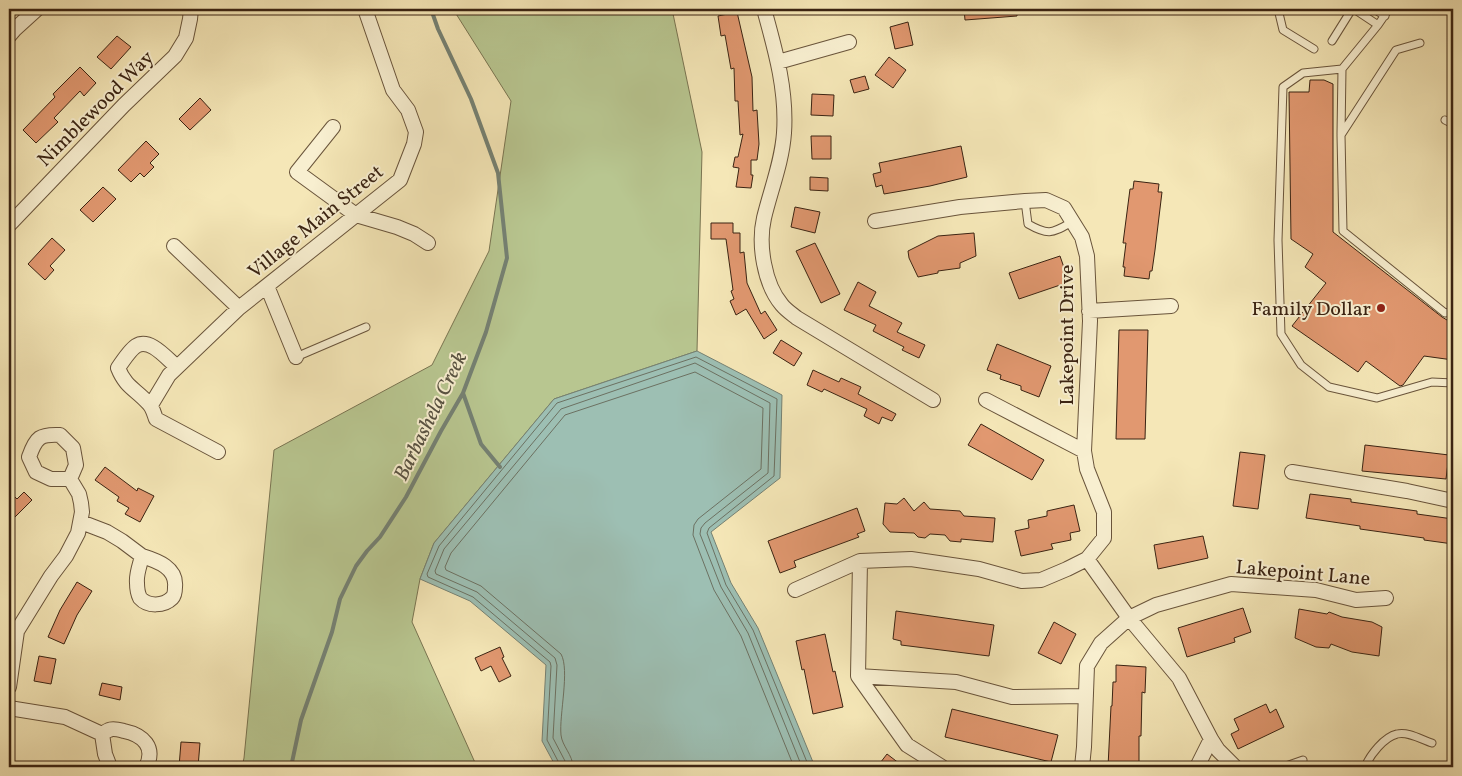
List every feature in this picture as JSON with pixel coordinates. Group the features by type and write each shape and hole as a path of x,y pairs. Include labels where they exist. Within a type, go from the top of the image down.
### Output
{"street":[{"path":"9,36 36,9"},
{"name":"Nimblewood Way","path":"9,225 124,105 175,56 186,38 191,9"},
{"name":"Village Main Street","path":"151,406 169,375 239,308 400,180 414,144 416,132 408,110 393,90 365,9"},
{"path":"764,9 778,62 784,105 784,134 777,174 763,220 763,260 768,281 781,304 796,318 933,400"},
{"path":"778,62 849,42"},
{"path":"332,127 297,172 356,215 397,227 414,234 428,243"},
{"name":"Lakepoint Drive","path":"875,221 960,207 1025,201 1046,200 1064,208 1082,237 1086,256 1089,311 1084,451 1087,469 1104,512 1104,538 1087,559"},
{"path":"174,246 239,308"},
{"path":"267,286 296,357"},
{"path":"1089,311 1171,306"},
{"path":"177,367 154,347 146,344 136,346 118,368 122,378 130,388 151,406 156,419 218,452"},
{"name":"Lakepoint Drive","path":"986,400 1084,451"},
{"path":"1292,472 1407,491 1453,501"},
{"path":"9,687 13,630 66,556 74,542 81,522 79,494 70,479"},
{"path":"81,522 115,536 142,556"},
{"path":"795,590 860,561 911,558 979,570 1022,581 1040,580 1087,559 1129,618 1179,678 1211,739 1218,750 1235,767"},
{"path":"860,561 858,676 907,745 942,767"},
{"name":"Lakepoint Lane","path":"1082,767 1087,666 1101,643 1129,618 1156,605 1231,584 1316,590 1356,600 1386,598"},
{"path":"858,676 956,682 1012,697 1086,696"},
{"path":"9,708 66,717 102,734"},
{"path":"102,734 108,730 118,730 140,737 146,742 149,750 149,760 146,767"},
{"path":"102,734 105,754 110,767"},
{"path":"1197,767 1211,739"}],"lane":[{"path":"1278,9 1283,30 1314,49"},
{"path":"1332,41 1352,9"},
{"path":"1357,9 1357,11 1378,25"},
{"path":"1374,9 1385,16"},
{"path":"1389,9 1342,69 1343,231 1445,313 1453,312"},
{"path":"1341,134 1396,50 1420,42"},
{"path":"1342,69 1303,73 1283,87 1278,240 1282,334 1301,365 1330,387 1377,398 1432,382 1453,383"},
{"path":"1445,120 1453,124"},
{"path":"1025,201 1028,224 1042,232 1051,232 1072,222"},
{"path":"296,357 366,327"},
{"path":"1365,767 1368,760 1383,742 1398,734 1409,734 1432,743"},
{"path":"1283,767 1304,760"}],"green space":[{"path":"453,9 672,9 702,152 697,351 554,399 434,543 420,579 412,622 477,767 242,767 274,450 432,365 489,251 511,101"}],"water":[{"path":"697,351 782,395 780,478 711,532 731,583 758,628 815,767 556,767 542,741 546,665 470,601 420,579 434,543 554,399"}],"building":[{"path":"964,9 1017,9 1017,16 965,20"},
{"path":"737,12 752,77 753,111 757,110 759,144 757,160 751,160 751,175 753,175 751,188 736,187 739,168 733,167 735,157 738,157 743,134 740,135 738,101 735,101 734,68 731,69 725,35 721,36 718,16"},
{"path":"908,22 913,45 895,49 890,27"},
{"path":"117,36 131,47 111,69 97,57"},
{"path":"889,57 906,70 893,88 875,75"},
{"path":"80,67 96,83 84,96 80,91 54,118 58,122 36,143 23,130 55,97 53,94"},
{"path":"865,76 869,89 854,93 850,80"},
{"path":"1310,80 1324,80 1333,84 1333,232 1442,317 1447,320 1453,320 1453,360 1424,356 1403,385 1400,386 1366,361 1358,372 1292,326 1326,283 1305,267 1313,254 1291,239 1289,92 1309,92"},
{"path":"812,94 834,95 833,116 811,115"},
{"path":"200,98 211,110 190,130 179,119"},
{"path":"811,136 831,136 831,159 812,159"},
{"path":"146,141 159,154 150,163 154,167 144,177 140,173 131,182 118,170"},
{"path":"961,146 967,177 884,194 882,185 876,187 873,174 881,172 879,163"},
{"path":"810,177 828,178 828,191 810,190"},
{"path":"1134,181 1159,184 1158,192 1162,192 1152,271 1150,271 1149,279 1124,276 1125,267 1123,267 1126,243 1123,243 1130,189 1133,189"},
{"path":"103,187 116,199 93,222 80,210"},
{"path":"795,207 820,212 815,233 791,227"},
{"path":"711,223 733,223 733,233 740,233 740,253 744,252 747,283 761,314 765,311 777,330 764,339 746,309 736,315 730,301 734,299 731,291 733,290 726,239 711,239"},
{"path":"974,233 976,256 960,263 960,268 938,271 938,273 918,277 909,258 908,251 938,236"},
{"path":"52,238 65,250 50,266 54,270 45,280 28,264"},
{"path":"815,243 840,294 821,303 796,251"},
{"path":"1060,256 1069,282 1019,299 1009,273"},
{"path":"858,282 876,292 869,306 902,323 897,332 925,345 919,358 902,350 904,347 873,331 876,325 844,310"},
{"path":"1119,330 1148,330 1145,439 1116,439"},
{"path":"781,340 802,353 794,366 773,353"},
{"path":"997,344 1051,366 1039,397 1021,390 1021,386 1000,379 1001,375 987,370"},
{"path":"813,370 839,382 841,378 861,387 858,394 896,414 892,421 882,417 879,424 864,416 867,409 824,389 822,392 807,385"},
{"path":"981,424 1044,460 1032,480 968,445"},
{"path":"1365,445 1449,455 1446,479 1362,471"},
{"path":"1240,452 1265,455 1258,509 1233,506"},
{"path":"105,467 137,491 138,488 154,496 140,522 125,514 129,508 117,501 119,497 95,480"},
{"path":"9,491 17,499 24,492 32,500 9,523"},
{"path":"1310,494 1351,499 1351,502 1417,511 1417,514 1453,519 1453,544 1360,529 1360,526 1306,518"},
{"path":"904,498 914,511 924,502 930,509 960,511 964,516 995,518 993,542 961,539 961,542 950,541 945,535 930,534 925,538 918,537 914,533 890,532 883,524 885,503 897,504"},
{"path":"1074,505 1080,531 1070,533 1071,540 1051,544 1053,549 1021,556 1015,531 1029,528 1028,520 1047,516 1047,511"},
{"path":"857,508 865,531 857,534 859,537 794,561 796,567 780,573 768,541"},
{"path":"1203,536 1208,558 1158,569 1154,545"},
{"path":"77,582 92,591 77,615 64,644 48,637 60,610"},
{"path":"1243,608 1251,632 1234,638 1235,642 1187,657 1178,628"},
{"path":"1299,609 1327,614 1329,612 1342,617 1372,622 1382,627 1379,656 1352,652 1331,644 1329,648 1316,647 1295,638"},
{"path":"896,611 994,625 989,656 901,645 901,641 893,639"},
{"path":"1054,622 1076,634 1061,664 1038,653"},
{"path":"825,634 843,707 813,714 796,641"},
{"path":"500,647 504,657 502,658 511,676 499,682 491,666 481,671 475,658"},
{"path":"39,656 56,659 51,684 34,681"},
{"path":"1116,665 1146,667 1145,693 1142,692 1139,767 1108,767 1111,706 1113,682 1116,682"},
{"path":"102,683 122,687 120,700 99,695"},
{"path":"1266,704 1270,713 1276,709 1284,727 1238,749 1231,734 1239,730 1234,719"},
{"path":"952,709 1058,735 1051,762 945,737"},
{"path":"181,742 200,743 198,767 179,767"},
{"path":"887,754 904,767 877,767"}],"waterway":[{"name":"Barbashela Creek","path":"291,767 301,720 332,632 340,599 356,566 380,537 406,497 463,393 486,332 507,258 498,173 471,99 438,29 431,9"},
{"path":"463,393 481,444 500,467"}],"place":[{"name":"Family Dollar","path":"1381,308"}]}
